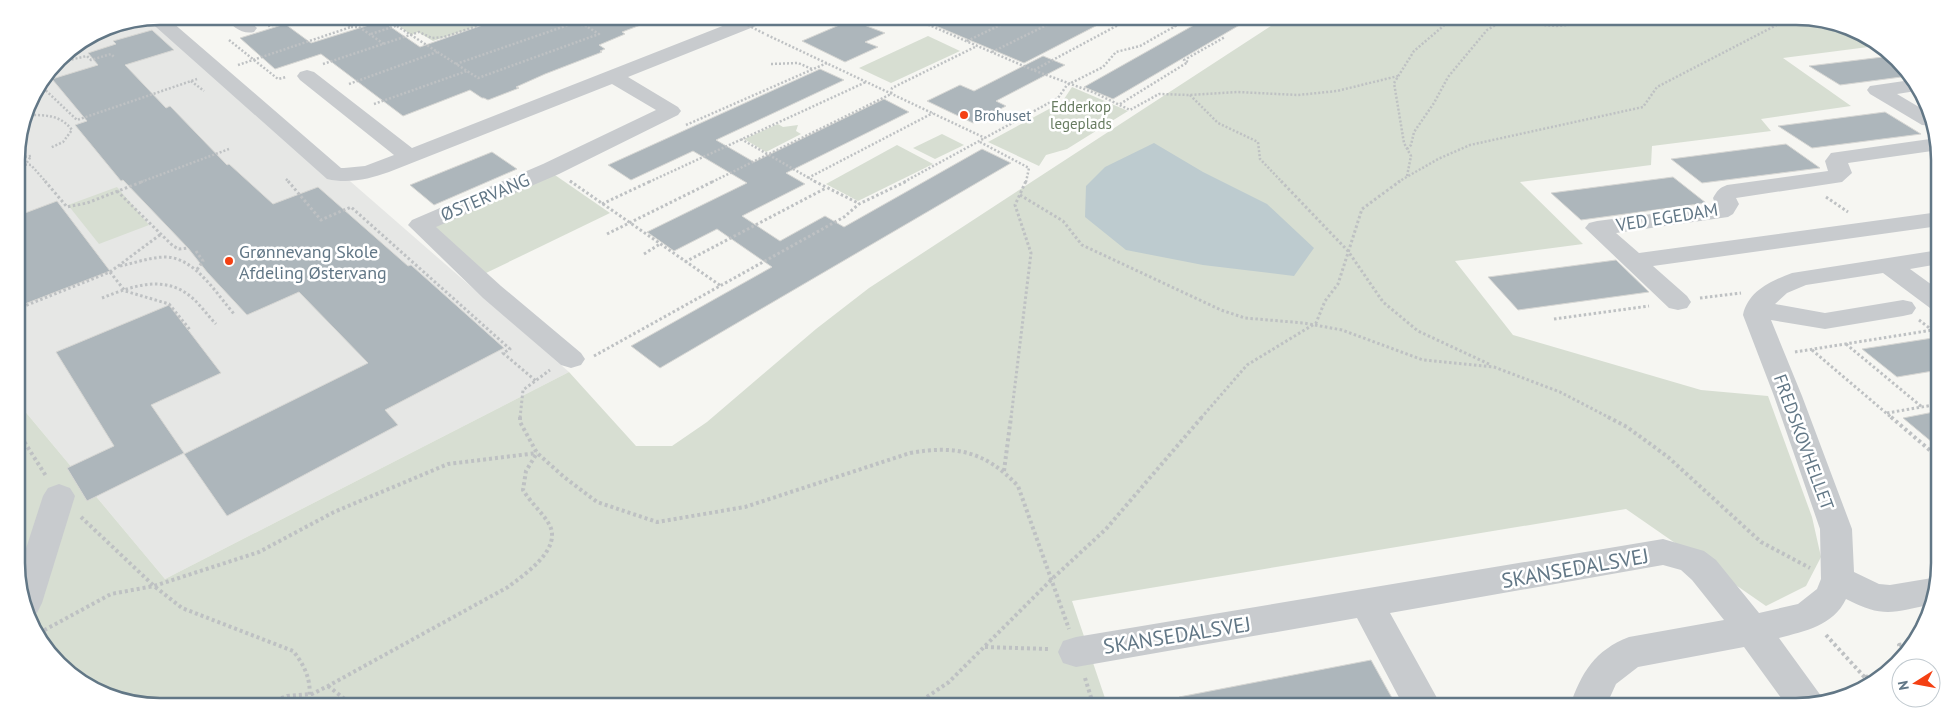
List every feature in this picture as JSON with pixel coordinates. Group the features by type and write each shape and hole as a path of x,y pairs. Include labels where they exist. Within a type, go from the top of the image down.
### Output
{"street":[{"path":"164,25 335,174 347,176 364,174 613,76 765,25"},
{"path":"244,25 249,30"},
{"path":"307,72 352,112 409,157"},
{"name":"ØSTERVANG","path":"571,359 492,292 420,224 551,168 671,111 613,76"},
{"path":"1909,87 1877,90 1924,117"},
{"name":"VED EGEDAM","path":"1678,302 1597,228 1720,212 1725,209 1727,204 1724,198 1727,193 1834,177 1840,173 1836,161 1847,156 1930,150"},
{"path":"1633,261 1931,220"},
{"path":"1749,301 1758,305 1778,286 1801,278 1931,258"},
{"path":"1887,264 1931,296"},
{"path":"1749,301 1825,321 1903,308"},
{"name":"FREDSKOVHELLET","path":"1592,698 1603,673 1629,653 1752,630 1808,616 1830,598 1838,579 1836,529 1772,356 1749,301"},
{"path":"28,592 59,496"},
{"name":"SKANSEDALSVEJ","path":"1076,652 1664,552 1692,560 1704,570 1752,630"},
{"path":"1838,579 1875,598 1890,599 1928,591"},
{"path":"1367,604 1420,698"},
{"path":"1752,630 1802,698"}],"path":[{"path":"269,25 227,38 278,79 307,72 410,34 419,32 432,38 444,37 480,25"},
{"path":"371,34 400,25"},
{"path":"456,64 568,25"},
{"path":"397,26 478,78 599,34 582,25"},
{"path":"765,25 827,63 986,138"},
{"path":"929,25 1033,70 1095,93 1130,110 1159,94 1190,95 1237,92 1298,94 1344,89 1398,76"},
{"path":"966,41 1000,25"},
{"path":"992,52 1046,25"},
{"path":"1033,70 1119,25"},
{"path":"1407,176 1411,156 1404,143 1394,83 1414,51 1444,25"},
{"path":"1407,149 1411,145 1414,132 1448,77 1482,33 1490,27 1504,25"},
{"path":"1544,25 1563,25"},
{"path":"925,698 949,682 1053,578 1106,529 1246,365 1316,323 1325,301 1338,284 1362,209 1407,176 1438,159 1470,145 1643,107 1657,87 1777,25"},
{"path":"984,647 1045,648 1076,652 1053,578 1018,486 1004,471 982,457 960,450 932,449 910,453 745,507 657,522 597,502 564,477 537,453 520,422 524,390 554,368 571,359 578,365 844,217 859,204 898,186 1058,98 1060,90 1109,63 1116,52 1140,46 1175,26"},
{"path":"45,90 77,120 351,27 359,27 384,44"},
{"path":"1120,105 1188,62 1184,60 1225,37"},
{"path":"891,94 892,88 977,46"},
{"path":"327,91 437,52"},
{"path":"68,60 87,56 91,60 110,54 115,58"},
{"path":"771,64 798,63 812,70"},
{"path":"685,126 827,63"},
{"path":"352,112 467,71"},
{"path":"192,81 204,91"},
{"path":"602,204 866,82"},
{"path":"607,234 891,94"},
{"path":"1190,95 1218,123 1258,142 1260,159 1348,251 1383,302 1418,332 1494,367 1560,392 1627,427 1668,457 1761,542 1796,562 1838,579"},
{"path":"808,178 933,114"},
{"path":"33,115 58,117 66,121 72,130 70,135 59,146 50,148"},
{"path":"741,139 826,188 859,204"},
{"path":"980,142 1029,168 1028,178 1015,205 1031,253 1004,471"},
{"path":"25,156 30,154 31,156 26,164 31,165 67,207 87,203 229,149"},
{"path":"551,168 721,286"},
{"path":"286,180 322,220 350,207 510,349 503,353 536,381"},
{"path":"1803,181 1871,228"},
{"path":"685,262 826,188"},
{"path":"117,191 179,249 188,248"},
{"path":"1020,195 1060,218 1074,231 1082,245 1221,310 1245,318 1342,330 1423,360 1494,367"},
{"path":"25,306 110,272 161,234"},
{"path":"644,254 660,244"},
{"path":"196,250 203,260 196,271"},
{"path":"117,267 152,259 172,258 189,264 235,315"},
{"path":"110,272 123,290 169,304 191,331"},
{"path":"102,298 146,283 170,284 187,293 216,324"},
{"path":"1554,319 1678,302 1749,301"},
{"path":"1772,356 1931,330"},
{"path":"1846,344 1922,407"},
{"path":"1811,350 1931,451"},
{"path":"1887,414 1931,405"},
{"path":"25,443 59,496 154,586 182,608 293,651 304,663 312,694 311,698"},
{"path":"44,631 111,594 154,586 259,552 334,512 448,464 537,453"},
{"path":"282,698 312,694 328,686 508,588 543,556 553,537 550,527 527,498 523,484 526,471 537,453"},
{"path":"1808,616 1864,677 1869,676"},
{"path":"328,686 343,698"}],"shaded area":[{"name":"Grønnevang Skole Afdeling Østervang","path":"160,25 304,141 569,372 165,579 25,411 25,151 35,108 43,92 64,64 92,43 116,32 142,26"},
{"path":"1154,143 1203,172 1267,204 1314,248 1294,276 1203,265 1126,250 1085,217 1086,186 1105,167"}],"green space":[{"path":"481,25 433,41 418,32 411,35 399,26"},
{"path":"1272,25 1805,25 1840,32 1869,47 1783,58 1851,106 1761,119 1771,131 1652,146 1651,165 1520,182 1583,244 1455,261 1513,335 1701,390 1768,396 1812,517 1821,557 1806,586 1766,606 1626,509 1072,601 1105,698 151,698 116,691 100,684 71,665 48,638 32,607 25,572 25,411 165,579 569,372 636,446 672,446 707,422 816,329 869,288"},
{"path":"928,36 960,51 891,83 859,68"},
{"name":"Edderkop legeplads","path":"1072,87 1128,111 1067,149 1046,155 1039,166 988,142 1062,102"},
{"path":"778,124 783,127 798,125 796,131 801,134 766,152 744,139"},
{"path":"942,134 964,145 935,159 913,148"},
{"path":"897,145 933,164 858,201 826,184"},
{"path":"552,173 610,213 486,273 430,227"},
{"path":"117,187 149,225 99,244 68,205"}],"building":[{"path":"286,25 311,43 369,25 388,25 420,47 482,25 640,25 622,32 625,34 599,45 605,49 600,51 602,52 545,74 516,87 519,88 488,100 470,90 403,116 321,54 275,69 240,38"},
{"path":"839,25 864,25 885,33 865,42 878,47 845,62 802,41"},
{"path":"938,25 1098,25 1024,63 936,26"},
{"path":"1194,25 1240,25 1113,99 1084,87"},
{"path":"152,30 174,50 125,65 166,108 170,106 227,165 229,164 273,204 318,187 408,266 411,265 504,348 385,410 398,425 227,516 184,454 368,363 299,292 247,315 207,272 188,248 123,180 121,181 75,125 87,121 52,79 98,65 88,53 116,44 113,41"},
{"path":"1043,56 1065,65 996,101 1006,106 973,123 927,101 960,85 974,91"},
{"path":"1883,57 1902,77 1840,85 1809,66"},
{"path":"820,69 844,80 716,140 754,162 884,99 909,112 786,173 805,184 742,216 780,241 825,216 844,227 982,149 1011,163 660,368 631,346 772,267 717,229 674,251 647,232 747,183 693,151 631,180 608,165"},
{"path":"1885,112 1921,134 1812,148 1778,126"},
{"path":"1786,144 1820,168 1702,183 1671,159"},
{"path":"492,152 517,169 434,205 410,185"},
{"path":"1673,177 1706,203 1581,220 1551,193"},
{"path":"57,201 110,271 25,304 25,213"},
{"path":"1616,260 1649,292 1518,310 1488,277"},
{"path":"169,305 221,373 151,405 184,453 87,501 67,468 114,446 56,352"},
{"path":"1931,338 1931,371 1897,377 1862,349"},
{"path":"1931,413 1931,441 1903,418"},
{"path":"1371,660 1392,698 1179,698"}],"place":[{"name":"Brohuset","path":"964,115"},
{"name":"Grønnevang Skole Afdeling Østervang","path":"229,261"}]}
